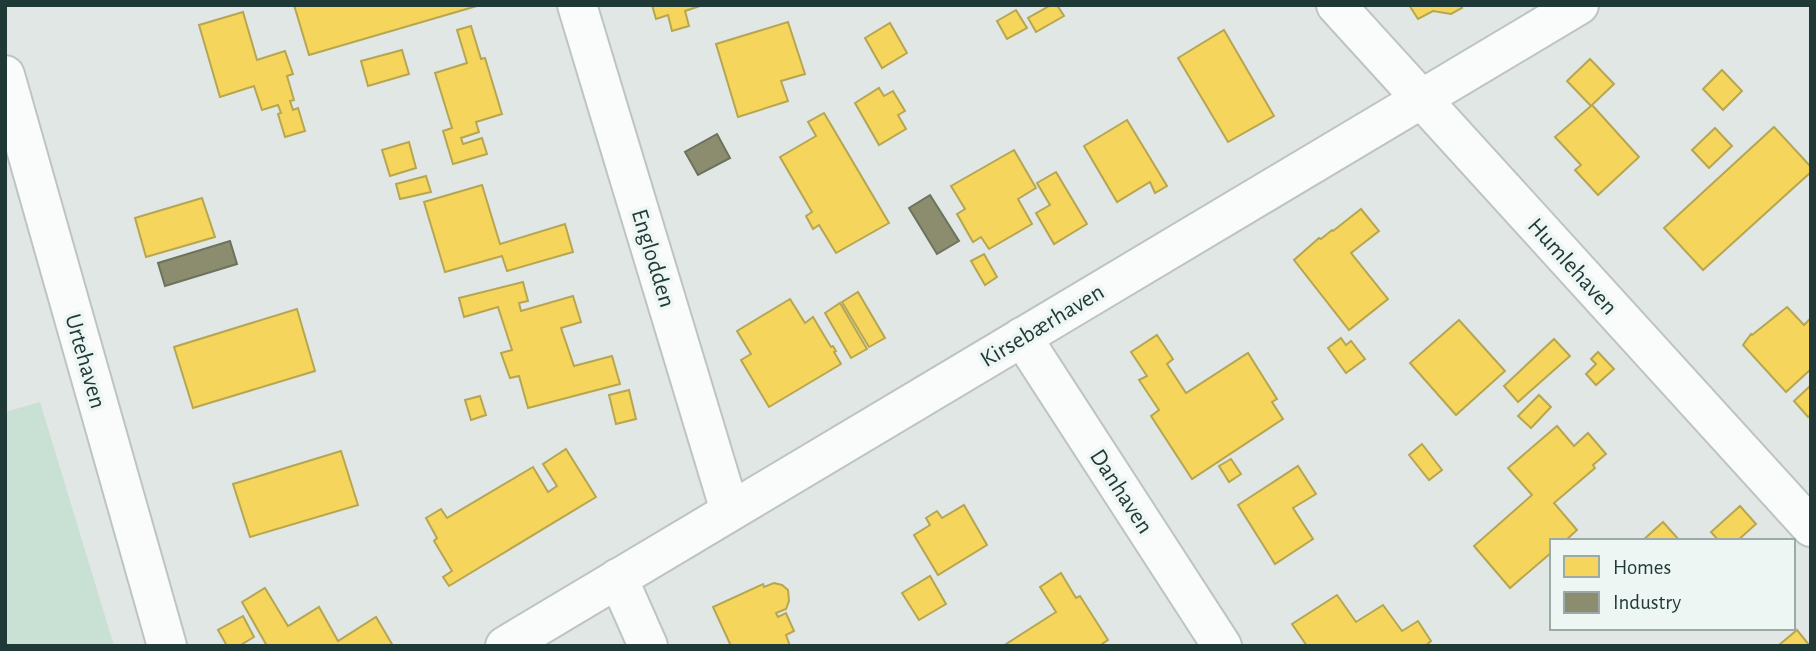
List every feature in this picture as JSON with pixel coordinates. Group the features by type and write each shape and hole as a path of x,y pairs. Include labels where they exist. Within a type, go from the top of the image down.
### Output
{"street":[{"name":"Englodden","path":"577,5 730,511"},
{"name":"Humlehaven","path":"1336,5 1811,527"},
{"name":"Kirsebærhaven","path":"505,646 1579,5"},
{"name":"Urtehaven","path":"5,75 167,646"},
{"name":"Danhaven","path":"1022,337 1222,646"},
{"path":"618,578 648,646"}],"green space":[{"path":"40,402 114,646 5,646 5,412"}],"building: Homes":[{"path":"294,5 477,5 477,6 309,55"},
{"path":"652,5 703,5 685,11 689,26 672,31 668,15 656,19"},
{"path":"1051,5 1057,5 1064,16 1036,32 1028,18"},
{"path":"1409,5 1460,5 1462,8 1451,14 1433,11 1418,19"},
{"path":"1016,10 1027,28 1007,39 997,21"},
{"path":"243,12 257,60 285,51 293,74 287,76 294,100 290,101 293,110 298,108 305,131 285,137 278,105 262,110 254,86 220,97 199,25"},
{"path":"788,22 805,74 781,81 788,101 738,117 716,44"},
{"path":"890,23 907,53 882,68 865,38"},
{"path":"471,26 481,59 485,58 502,114 476,122 479,132 461,138 463,144 482,138 487,154 453,164 443,131 452,128 435,73 467,63 457,30"},
{"path":"1224,30 1274,116 1228,142 1178,58"},
{"path":"402,50 409,74 368,86 361,61"},
{"path":"1590,59 1614,84 1592,105 1639,157 1598,195 1575,170 1581,165 1555,137 1591,106 1567,81"},
{"path":"1722,70 1742,91 1723,110 1703,89"},
{"path":"879,88 884,96 893,91 905,111 898,115 906,129 879,145 855,103"},
{"path":"824,113 889,223 836,253 819,225 813,229 806,216 812,212 780,157 816,136 808,122"},
{"path":"1127,120 1167,186 1155,193 1150,182 1117,202 1084,146"},
{"path":"1774,127 1811,167 1811,172 1703,270 1664,228"},
{"path":"1715,128 1732,146 1709,168 1692,150"},
{"path":"409,142 416,168 390,176 382,150"},
{"path":"1014,150 1036,188 1018,199 1032,224 989,249 981,237 973,242 957,214 965,209 951,186"},
{"path":"1056,172 1087,224 1054,244 1036,213 1050,205 1037,183"},
{"path":"426,176 431,192 400,199 396,184"},
{"path":"482,185 500,244 565,224 573,252 507,271 502,256 445,272 424,202"},
{"path":"202,198 215,237 146,257 135,218"},
{"path":"1361,209 1379,231 1351,253 1388,299 1349,330 1294,260 1319,238 1333,231"},
{"path":"984,254 997,277 985,285 971,261"},
{"path":"523,282 528,301 519,303 521,311 573,296 581,322 561,328 574,366 612,356 620,384 528,408 519,376 510,378 501,353 512,350 498,307 464,317 459,298"},
{"path":"858,292 885,338 869,347 842,302"},
{"path":"790,299 805,323 813,317 836,351 834,352 841,364 769,407 741,360 751,354 737,331"},
{"path":"840,303 867,349 851,358 825,313"},
{"path":"1787,307 1804,325 1809,320 1811,322 1811,369 1786,392 1743,345 1751,334"},
{"path":"297,309 315,371 193,408 174,347"},
{"path":"1459,320 1505,371 1456,415 1410,363"},
{"path":"1157,335 1173,359 1167,364 1186,393 1248,353 1277,399 1272,402 1283,419 1192,479 1151,416 1159,410 1139,380 1147,376 1131,352"},
{"path":"1341,338 1346,345 1351,341 1365,359 1346,373 1328,348"},
{"path":"1554,339 1570,356 1518,402 1504,386"},
{"path":"1598,352 1614,369 1596,385 1586,374 1596,364 1591,359"},
{"path":"1811,385 1811,415 1808,417 1794,401"},
{"path":"629,390 636,419 616,424 609,395"},
{"path":"1539,395 1551,407 1531,428 1518,416"},
{"path":"480,396 486,415 471,420 465,400"},
{"path":"1557,426 1574,446 1588,433 1606,454 1593,465 1595,468 1554,503 1577,530 1567,539 1550,539 1550,554 1510,588 1474,546 1532,495 1508,468"},
{"path":"1422,444 1442,470 1429,480 1409,455"},
{"path":"566,449 596,497 449,586 443,577 452,571 434,541 437,538 426,518 441,509 447,518 533,467 548,492 557,486 543,464"},
{"path":"341,451 358,505 250,537 233,484"},
{"path":"1231,459 1241,474 1229,482 1219,466"},
{"path":"1298,466 1316,494 1293,508 1313,539 1275,564 1238,505"},
{"path":"964,505 987,545 938,575 914,535 930,525 926,518 937,511 942,518"},
{"path":"1740,506 1756,524 1739,539 1717,539 1711,532"},
{"path":"1663,522 1678,539 1644,539"},
{"path":"1061,573 1076,598 1080,596 1108,640 1099,646 1003,646 1056,612 1040,587"},
{"path":"930,576 946,604 919,620 902,593"},
{"path":"774,583 788,590 789,601 786,609 776,613 778,617 786,613 794,631 786,635 790,646 731,646 713,607 763,584 764,587"},
{"path":"265,588 288,626 319,607 338,641 376,617 392,644 267,646 242,602"},
{"path":"1337,595 1356,622 1383,605 1402,631 1418,621 1431,641 1425,646 1307,646 1292,624"},
{"path":"243,616 254,637 239,646 227,646 218,630"},
{"path":"1797,630 1810,646 1779,646 1779,645"}],"building: Industry":[{"path":"717,134 730,158 698,175 685,152"},
{"path":"930,195 959,241 937,254 909,208"},
{"path":"230,241 237,264 165,286 158,263"}]}
